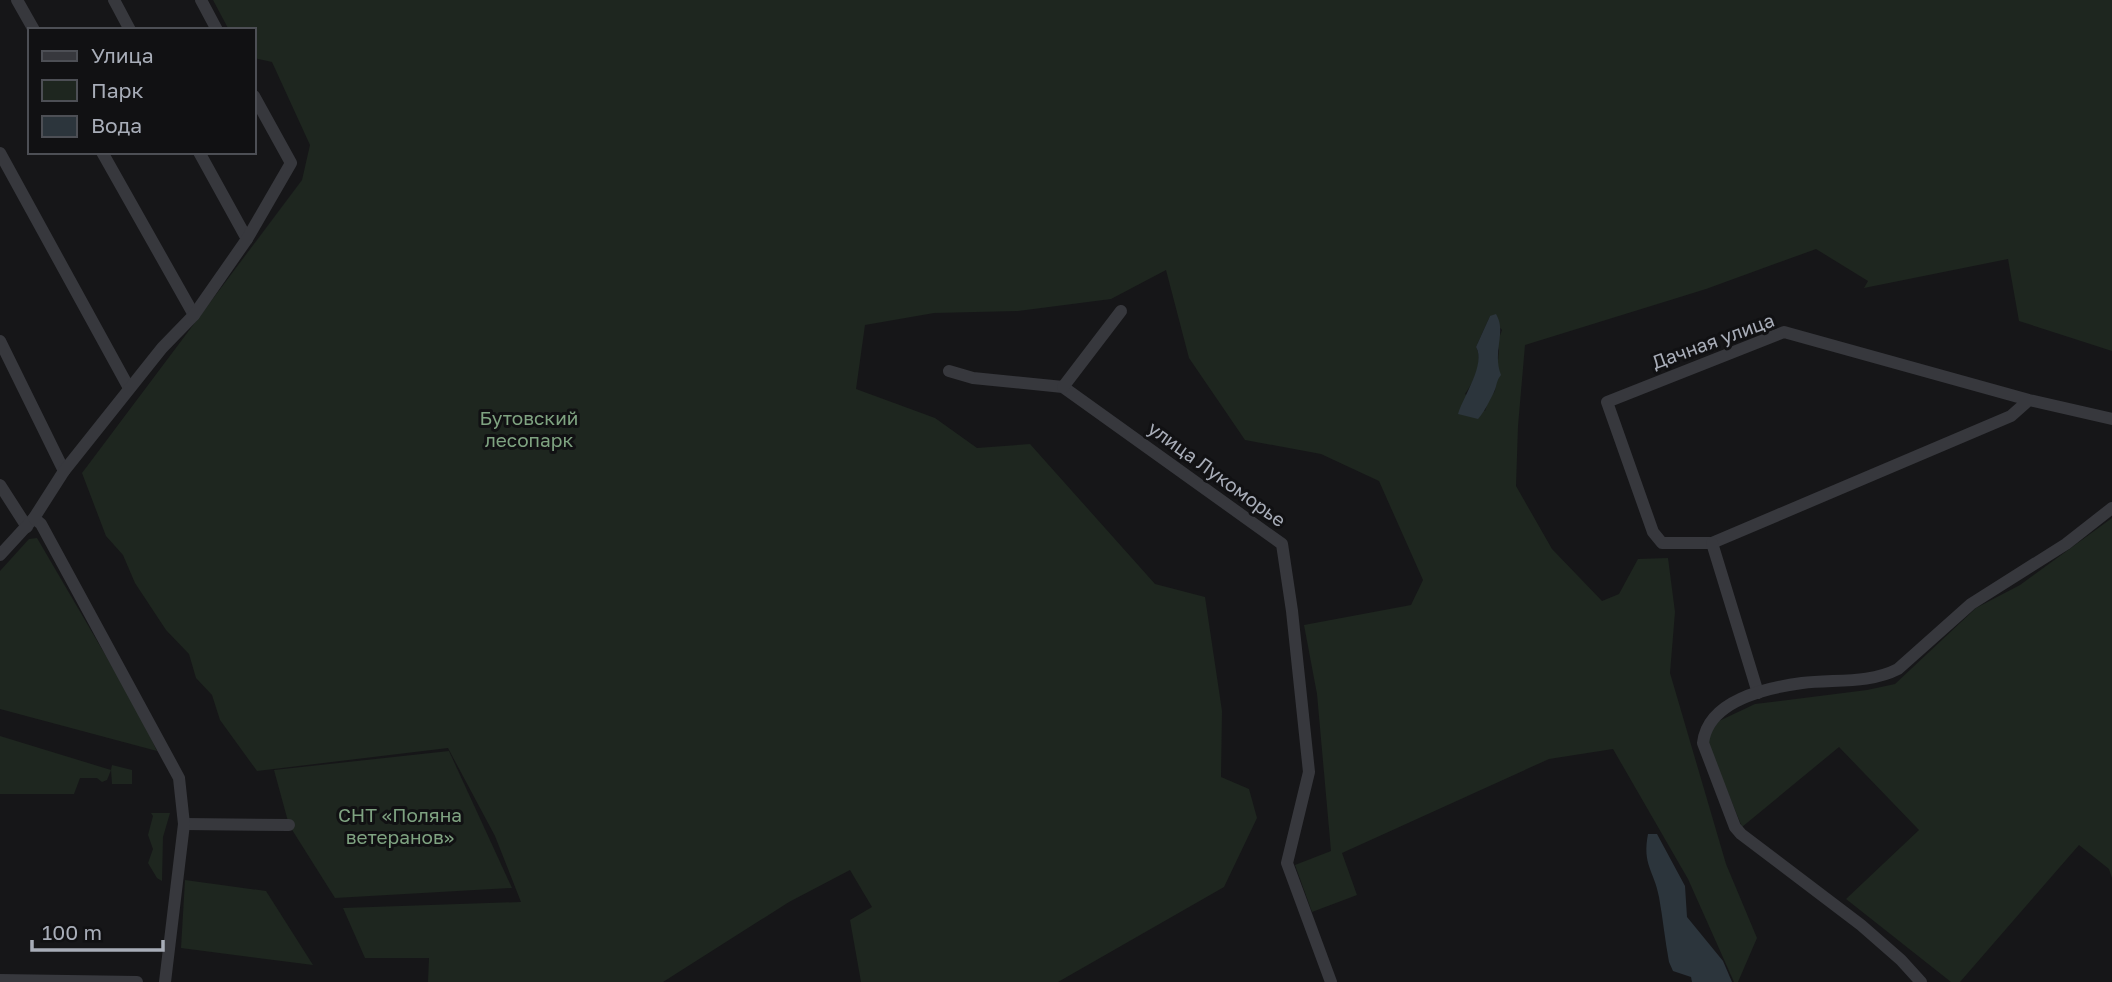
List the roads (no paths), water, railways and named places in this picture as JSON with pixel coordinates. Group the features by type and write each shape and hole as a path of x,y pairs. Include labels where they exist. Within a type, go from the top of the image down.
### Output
{"street":[{"path":"17,0 33,28"},
{"path":"114,0 129,28"},
{"path":"201,0 216,28"},
{"path":"0,555 31,522 64,471 129,388 194,314 247,239 291,163 256,100"},
{"path":"0,153 129,388"},
{"path":"103,154 194,314"},
{"path":"200,154 247,239"},
{"path":"1063,387 1121,310"},
{"name":"Дачная улица","path":"2029,400 2011,416 1712,543 1662,543 1653,531 1607,402 1784,332 2029,400 2112,419"},
{"path":"0,341 64,471"},
{"name":"улица Лукоморье","path":"949,371 972,378 1063,387 1282,544 1309,772 1287,863 1331,982"},
{"path":"0,485 31,522 47,535 179,778 184,824 165,982"},
{"path":"1921,982 1901,960 1861,925 1741,834 1735,827 1703,743 1704,730 1713,717 1727,706 1758,693 1801,683 1887,675 1898,669 1971,604 2066,544 2112,508"},
{"path":"1712,543 1758,693"},
{"path":"184,824 289,825"},
{"path":"0,980 136,982"}],"water":[{"path":"1496,314 1500,328 1498,358 1501,375 1489,403 1478,419 1458,414 1476,371 1476,347 1490,316"},
{"path":"1648,834 1657,834 1685,886 1687,917 1723,961 1732,982 1692,982 1691,977 1673,971 1669,962 1657,888 1646,853"}],"park label":[{"name":"Бутовский лесопарк","path":"529,429"},
{"name":"СНТ «Поляна ветеранов»","path":"400,826"}]}
